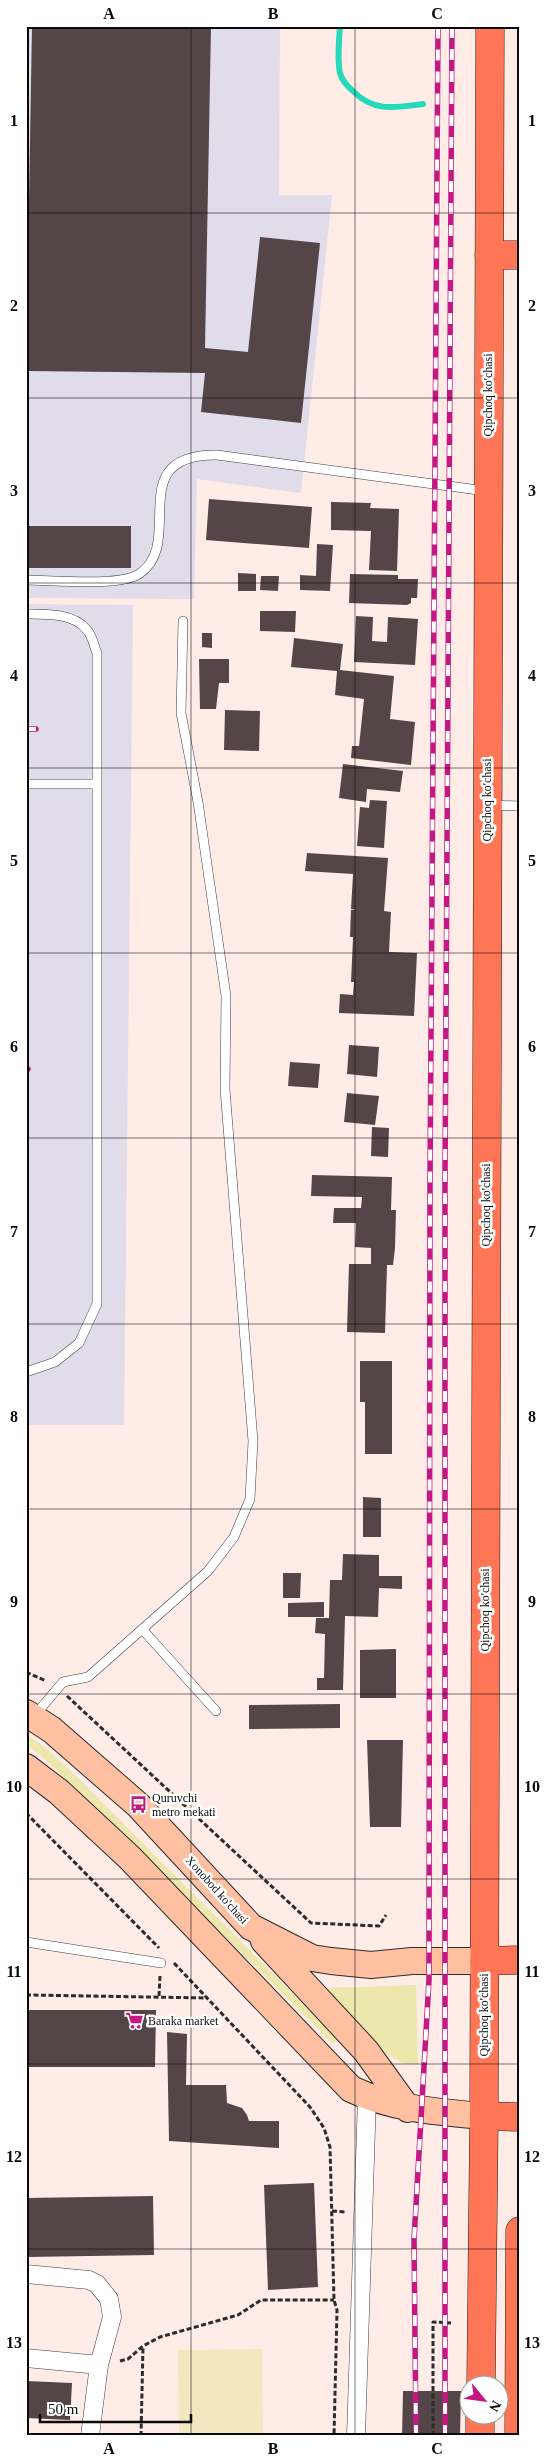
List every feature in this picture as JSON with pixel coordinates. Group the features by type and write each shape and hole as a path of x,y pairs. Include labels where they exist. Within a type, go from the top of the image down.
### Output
{"main road":[{"name":"Qipchoq ko'chasi","path":"481,2374 484,2116 490,26"},
{"path":"489,255 520,255"},
{"path":"484,1961 520,1960"},
{"path":"484,2116 520,2116"},
{"path":"518,2436 520,2231"}],"street":[{"name":"Xonobod ko'chasi","path":"30,1715 58,1735 138,1806 250,1927 312,1958 331,1961 371,1964 412,1961 484,1961"},
{"path":"28,1774 59,1792 130,1858 351,2089 367,2097 408,2109 484,2116"},
{"path":"250,1927 366,2051 408,2109"},
{"path":"356,2436 367,2097"},
{"path":"26,2274 80,2278 97,2284 109,2299 112,2317 99,2365 90,2436"},
{"path":"26,2358 99,2365"}],"lane":[{"path":"26,580 116,581 139,574 152,562 158,549 158,502 164,482 176,466 195,456 217,455 488,491"},
{"path":"26,614 46,614 72,618 88,630 97,652 98,1304 78,1343 54,1362 26,1372"},
{"path":"30,1715 63,1682 88,1677 208,1571 234,1537 250,1499 252,1441 225,1088 226,996 198,802 180,713 183,621"},
{"path":"26,784 97,784"},
{"path":"487,806 520,806"},
{"path":"142,1629 216,1711"},
{"path":"26,1942 161,1963"}],"path":[{"path":"26,1672 58,1688 311,1923 379,1926 386,1915"},
{"path":"26,1813 160,1948"},
{"path":"174,1962 310,2107 324,2128 330,2147 334,2300 337,2310 334,2436"},
{"path":"26,1995 208,1998"},
{"path":"99,2365 128,2359 143,2346 160,2337 238,2315 261,2300 334,2300"},
{"path":"433,2436 433,2322 451,2323"},
{"path":"141,2436 143,2346"}],"shaded area":[{"path":"26,26 280,26 279,195 332,195 301,493 197,479 194,599 26,598"},
{"path":"26,604 133,605 124,1425 26,1425"},
{"path":"26,1734 45,1747 80,1780 338,2039 333,2044 74,1787 39,1754 26,1745"},
{"path":"416,1985 418,2064 406,2064 380,2049 355,2024 325,1988"},
{"path":"262,2349 263,2436 179,2436 178,2350"}],"building":[{"path":"32,26 211,26 205,348 248,352 260,237 320,243 301,423 201,412 205,373 26,371"},
{"path":"209,499 312,507 309,548 206,540"},
{"path":"331,502 371,503 370,508 399,509 397,571 369,570 371,531 331,530"},
{"path":"26,526 131,526 131,568 26,568"},
{"path":"317,544 333,545 330,591 300,590 300,575 316,576"},
{"path":"238,573 256,574 256,591 238,591"},
{"path":"350,574 398,575 398,579 418,579 417,598 411,598 411,603 407,605 349,603"},
{"path":"261,576 279,576 278,591 260,590"},
{"path":"260,611 296,611 295,632 260,631"},
{"path":"356,616 373,617 372,641 387,642 388,617 418,619 415,665 354,662"},
{"path":"202,633 212,633 212,648 202,647"},
{"path":"294,638 343,644 340,670 394,676 390,719 415,722 411,765 351,758 352,746 359,746 364,699 335,695 337,671 291,667"},
{"path":"199,659 229,659 229,683 219,683 216,709 200,709"},
{"path":"225,710 260,711 259,751 224,750"},
{"path":"343,764 403,771 400,792 367,789 366,802 339,798"},
{"path":"370,800 387,801 384,848 357,846 360,807 369,808"},
{"path":"307,853 388,858 384,911 391,912 389,952 417,953 414,1016 339,1013 340,994 353,995 354,982 351,982 353,937 350,937 351,910 356,910 351,909 353,874 305,871"},
{"path":"349,1045 379,1047 377,1077 347,1074"},
{"path":"290,1062 320,1064 318,1088 288,1086"},
{"path":"347,1093 379,1096 375,1125 344,1122"},
{"path":"372,1127 389,1128 388,1157 371,1156"},
{"path":"312,1175 392,1177 391,1210 396,1210 395,1248 393,1265 387,1265 385,1333 347,1332 349,1264 371,1264 371,1248 355,1247 356,1223 333,1223 334,1208 361,1208 362,1197 311,1196"},
{"path":"360,1361 392,1361 392,1454 365,1454 365,1402 360,1402"},
{"path":"363,1497 381,1498 381,1537 363,1537"},
{"path":"343,1554 379,1555 379,1576 402,1576 402,1589 379,1588 378,1617 345,1616 343,1690 317,1690 317,1678 324,1678 325,1634 315,1633 316,1618 329,1618 330,1580 342,1580"},
{"path":"283,1573 301,1573 300,1598 283,1598"},
{"path":"324,1602 324,1617 288,1617 288,1603"},
{"path":"396,1649 396,1698 360,1698 360,1650"},
{"path":"340,1704 340,1728 249,1729 249,1705"},
{"path":"367,1740 403,1740 401,1827 370,1827"},
{"path":"26,2010 156,2010 155,2067 26,2067"},
{"path":"167,2032 187,2034 186,2085 226,2085 227,2103 242,2108 249,2121 279,2121 279,2148 169,2141"},
{"path":"314,2183 318,2287 268,2290 264,2185"},
{"path":"153,2196 154,2255 26,2257 26,2198"},
{"path":"26,2381 72,2383 70,2420 26,2418"},
{"path":"403,2391 458,2391 460,2436 402,2436"}],"waterway":[{"path":"340,26 339,68 342,79 350,88 362,99 378,106 395,107 423,104"}],"railway":[{"path":"416,2436 414,2240 429,1980 430,1180 438,26"},
{"path":"445,2436 445,1178 452,26"},
{"path":"26,729 36,729"}],"place":[{"name":"Quruvchi metro mekati","path":"138,1805"},
{"name":"Baraka market","path":"134,2021"}]}
